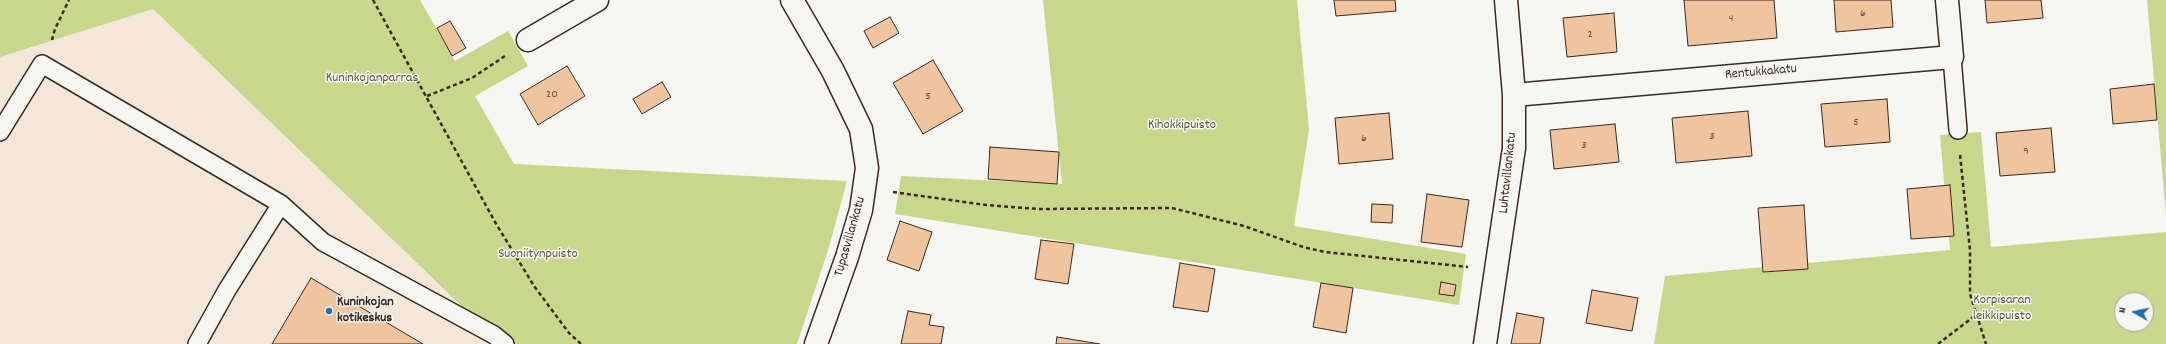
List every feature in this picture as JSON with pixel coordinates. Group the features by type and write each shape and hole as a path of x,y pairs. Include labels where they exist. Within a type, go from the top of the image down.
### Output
{"street":[{"path":"528,40 598,0"},
{"name":"Tupasvillankatu","path":"792,0 833,71 861,129 867,168 861,210 849,250 816,344"},
{"name":"Luhtavillankatu","path":"1485,344 1514,148 1514,95 1506,0"},
{"path":"1947,0 1952,57"},
{"name":"Rentukkakatu","path":"1514,95 1952,57"}],"lane":[{"path":"1952,57 1958,130"},
{"path":"0,132 42,64 281,204 324,242 494,335 505,344"},
{"path":"197,344 227,290 281,204"}],"path":[{"path":"45,66 55,29 69,0"},
{"path":"373,0 495,222 534,286 569,333 581,344"},
{"path":"427,96 472,78 528,40"},
{"path":"1958,130 1970,250 1970,294 1986,344"},
{"path":"865,189 986,205 1038,209 1172,208 1244,226 1303,247 1325,252 1496,270"},
{"path":"1938,344 1977,314"}],"shaded area":[{"path":"153,9 501,344 0,344 0,57"}],"green space":[{"name":"Suoniitynpuisto","path":"0,0 420,0 455,61 508,31 528,66 475,96 514,164 847,181 829,247 797,344 501,344 153,9 0,57"},
{"name":"Kihokkipuisto","path":"1043,0 1297,0 1309,130 1294,226 1466,254 1459,305 895,214 901,176 1062,184"},
{"path":"2147,0 2166,0 2166,215"},
{"name":"Korpisaran leikkipuisto","path":"1981,132 1991,247 2166,232 2166,344 1654,344 1665,276 1950,250 1940,135"}],"building":[{"path":"1334,0 1395,0 1396,11 1336,16"},
{"path":"1684,0 1774,0 1777,38 1688,46"},
{"path":"1834,0 1891,0 1893,27 1836,32"},
{"path":"1985,0 2041,0 2043,18 1987,23"},
{"path":"1614,13 1617,52 1567,57 1563,18"},
{"path":"890,17 899,33 873,48 864,31"},
{"path":"450,21 466,48 452,56 437,28"},
{"path":"933,60 963,111 923,134 893,83"},
{"path":"567,66 585,96 538,125 520,94"},
{"path":"662,82 671,97 642,114 633,99"},
{"path":"2154,84 2157,120 2113,124 2110,89"},
{"path":"1887,99 1890,142 1825,147 1821,104"},
{"path":"1748,111 1752,156 1676,163 1672,118"},
{"path":"1389,113 1393,159 1339,164 1335,118"},
{"path":"1615,124 1619,162 1554,169 1550,130"},
{"path":"2051,128 2055,172 2000,176 1996,133"},
{"path":"990,147 1059,152 1057,184 988,179"},
{"path":"1950,185 1954,236 1911,239 1907,189"},
{"path":"1427,194 1469,200 1462,247 1421,242"},
{"path":"1372,204 1393,205 1392,223 1371,222"},
{"path":"1804,205 1808,269 1763,272 1758,208"},
{"path":"900,221 932,232 919,271 887,260"},
{"path":"1041,240 1074,244 1068,284 1035,279"},
{"path":"1180,263 1215,269 1208,312 1173,307"},
{"name":"Kuninkojan kotikeskus","path":"311,278 423,344 272,344"},
{"path":"1441,282 1456,285 1454,296 1439,294"},
{"path":"1321,283 1353,288 1346,333 1313,327"},
{"path":"1592,290 1638,298 1632,331 1586,323"},
{"path":"908,311 931,315 929,325 944,327 941,344 901,344"},
{"path":"1517,313 1544,318 1540,344 1511,344"},
{"path":"1057,337 1100,344 1056,344"}],"place":[{"name":"Kuninkojan kotikeskus","path":"329,311"}],"park label":[{"name":"Kuninkojanparras","path":"372,79"}]}
